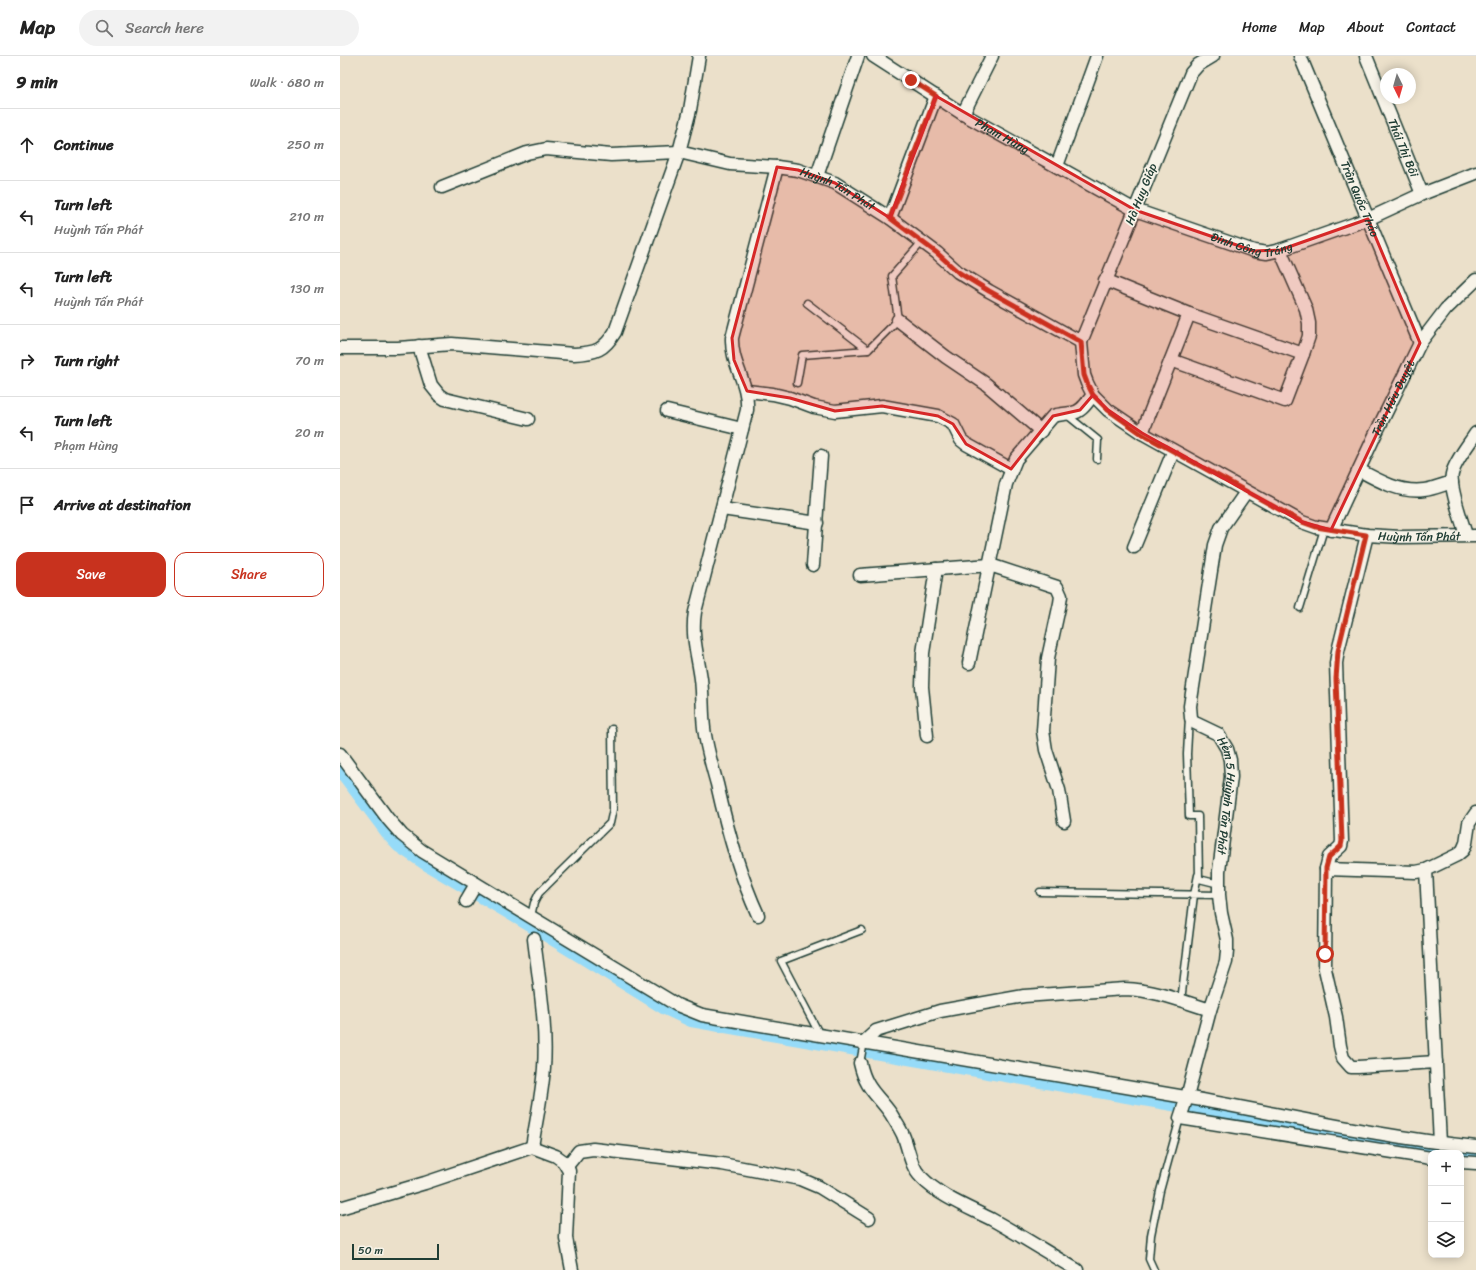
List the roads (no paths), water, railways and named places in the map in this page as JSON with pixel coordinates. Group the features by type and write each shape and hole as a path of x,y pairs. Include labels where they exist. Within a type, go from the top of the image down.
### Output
{"street":[{"path":"340,348 452,344 574,354 590,353 600,349 609,342 615,332 679,152 690,110 698,56"},
{"path":"817,176 858,56"},
{"name":"Phạm Hùng","path":"873,56 963,114 1135,210"},
{"path":"963,114 992,56"},
{"path":"1057,166 1097,56"},
{"name":"Hà Huy Giáp","path":"1081,342 1105,280 1191,73 1198,65 1214,56"},
{"name":"Trần Quốc Thảo","path":"1300,56 1420,343"},
{"name":"Thái Thị Bôi","path":"1366,56 1422,194"},
{"path":"890,218 936,96"},
{"name":"Huỳnh Tấn Phát","path":"442,187 538,150 556,150 611,155 679,152 730,164 798,170 835,182 890,218 958,272 1081,342 1084,375 1093,395 1108,410 1142,434 1173,452 1302,522 1327,529 1366,535 1401,537 1471,535"},
{"path":"758,915 745,883 725,818 711,760 704,728 701,677 693,637 693,624 747,410 746,392 734,360 732,338 777,167"},
{"name":"Đinh Công Tráng","path":"1135,210 1254,251 1267,253 1280,250 1368,219 1422,194 1476,173"},
{"path":"1171,360 1284,401 1304,354 1309,336 1310,323 1306,309 1280,250"},
{"path":"1105,280 1189,314 1304,354"},
{"name":"Trần Hữu Duyệt","path":"1327,529 1359,470 1420,343 1446,309 1476,280"},
{"path":"1142,434 1189,314"},
{"path":"898,320 946,357 986,384 1041,431"},
{"path":"419,346 431,385 445,400 528,420"},
{"path":"746,392 773,394 830,411 846,411 882,406 938,416 953,424 961,440 966,444 1011,469"},
{"path":"969,664 990,565 1002,498 1011,469 1016,460 1052,416 1073,413 1080,410 1093,395"},
{"path":"667,411 742,429"},
{"path":"1471,535 1451,476 1453,469 1476,433"},
{"path":"1134,547 1173,452"},
{"path":"813,565 821,456"},
{"path":"1359,470 1384,484 1413,490 1430,489 1452,482"},
{"path":"1189,712 1215,545 1222,528 1246,492"},
{"path":"722,509 817,523"},
{"path":"1366,535 1336,663 1342,841 1341,846 1329,857 1326,868 1325,969 1336,1017 1343,1058 1351,1067 1358,1068 1436,1062"},
{"path":"860,575 990,565 1057,587 1059,591 1060,603 1048,658 1044,731 1046,750 1059,790 1064,821"},
{"path":"927,736 922,687 923,653 936,569"},
{"name":"Hẻm 5 Huỳnh Tấn Phát","path":"1184,1107 1210,1010 1226,962 1227,940 1221,913 1219,890 1221,851 1231,776 1230,760 1227,749 1218,734 1195,723 1189,712"},
{"path":"340,754 388,820 402,835 422,851 677,1005 691,1011 702,1015 864,1042 1428,1157"},
{"path":"1326,868 1416,872 1426,870 1457,855 1463,850 1466,842 1468,823 1476,813"},
{"path":"1426,870 1440,1143"},
{"path":"466,901 476,884"},
{"path":"532,1147 544,1067 544,1020 534,939"},
{"path":"864,1042 876,1031 940,1011 1024,996 1125,989 1154,992 1210,1010"},
{"path":"860,1063 863,1075 870,1088 891,1114 903,1136 913,1166 921,1176 941,1192 1077,1270"},
{"path":"1184,1107 1476,1147"},
{"path":"340,1208 425,1183 532,1147 556,1156 567,1166 569,1171 570,1178 566,1238 572,1270"},
{"path":"567,1166 579,1151 593,1149 722,1164 800,1179 819,1187 869,1218"},
{"path":"1464,1162 1476,1163"}],"lane":[{"path":"798,383 802,355 868,350 898,320 892,276 922,242"},
{"path":"807,303 868,350"},
{"path":"1065,414 1098,440 1097,459"},
{"path":"1300,608 1327,529"},
{"path":"1189,712 1187,754 1189,816 1198,816 1199,879 1219,890"},
{"path":"531,916 534,903 539,893 610,823 614,809 612,729"},
{"path":"1181,1000 1194,895 1199,874"},
{"path":"1040,892 1194,895 1219,890"},
{"path":"820,1035 781,961 862,930"},
{"path":"860,1063 864,1042"},
{"path":"1154,1270 1149,1259 1151,1235 1160,1191 1184,1107"}],"waterway":[{"path":"340,771 398,846 425,864 532,927 663,1008 691,1021 1429,1150"},
{"path":"1464,1154 1476,1156"}]}
